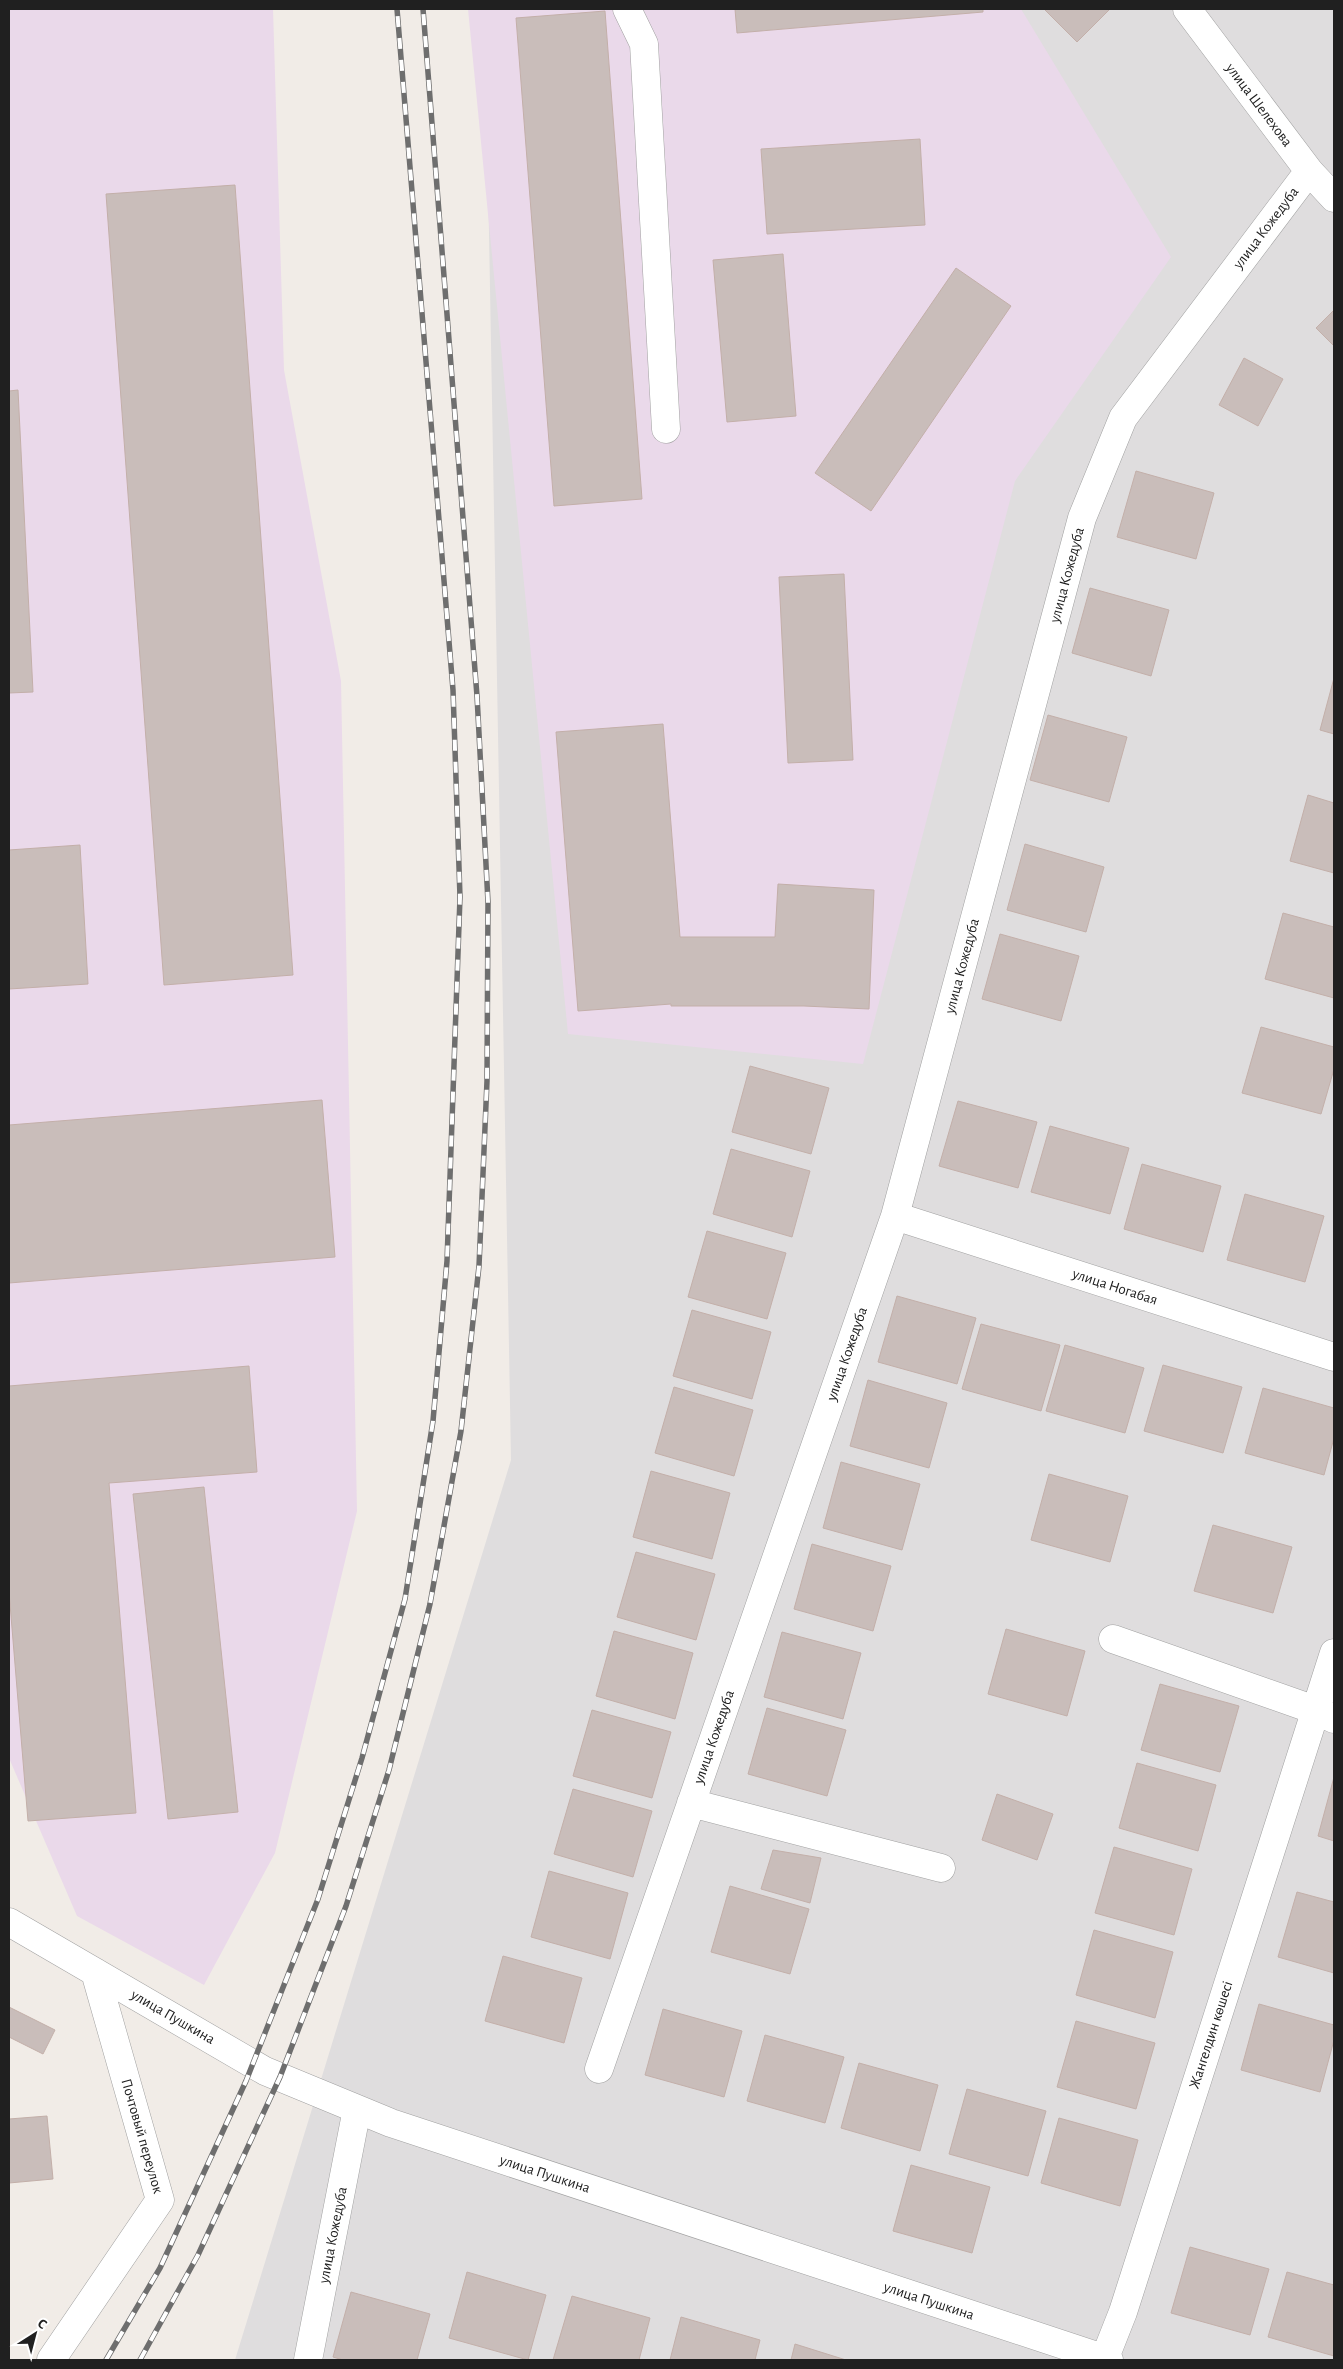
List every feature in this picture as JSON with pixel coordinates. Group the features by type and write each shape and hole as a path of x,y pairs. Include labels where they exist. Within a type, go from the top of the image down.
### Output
{"street":[{"path":"627,9 644,44 666,429"},
{"name":"улица Шелехова","path":"1187,9 1309,171 1334,198"},
{"name":"улица Кожедуба","path":"598,2069 895,1216 1082,518 1123,418 1309,171"},
{"name":"улица Ногабая","path":"895,1216 1334,1357"},
{"path":"1113,1639 1325,1715"},
{"name":"Жангелдин көшесі","path":"1106,2360 1325,1715 1334,1653"},
{"name":"улица Кожедуба","path":"691,1803 941,1868"},
{"name":"улица Пушкина","path":"9,1922 265,2071 391,2123 1106,2360"},
{"name":"Почтовый переулок","path":"51,2360 160,2200 95,1972"},
{"name":"улица Кожедуба","path":"308,2360 357,2109"}],"shaded area":[{"path":"9,9 273,9 284,370 341,681 357,1511 275,1853 204,1985 77,1916 9,1758"},
{"path":"468,9 1021,9 1171,257 1015,481 863,1064 568,1034"},
{"path":"485,9 1334,9 1334,2360 235,2360 511,1460"}],"building":[{"path":"735,9 983,9 983,12 737,33"},
{"path":"1044,9 1110,9 1077,42"},
{"path":"605,11 642,499 554,506 516,18"},
{"path":"920,139 925,225 767,234 761,149"},
{"path":"235,185 293,975 164,985 106,194"},
{"path":"783,254 796,416 727,422 713,260"},
{"path":"956,268 1011,306 871,511 815,473"},
{"path":"1334,310 1334,346 1316,328"},
{"path":"1244,358 1283,379 1258,426 1219,405"},
{"path":"18,390 33,692 9,693 9,391"},
{"path":"1136,471 1214,493 1196,559 1117,537"},
{"path":"844,574 853,760 788,763 779,577"},
{"path":"1090,588 1169,610 1151,676 1072,653"},
{"path":"1334,678 1334,734 1320,730"},
{"path":"1048,715 1127,737 1109,802 1030,780"},
{"path":"663,724 680,937 775,937 778,884 874,890 869,1009 804,1006 671,1006 671,1004 578,1011 556,732"},
{"path":"1308,795 1334,803 1334,873 1290,861"},
{"path":"1025,844 1104,867 1086,932 1007,910"},
{"path":"80,845 88,984 9,989 9,850"},
{"path":"1283,913 1334,927 1334,998 1265,979"},
{"path":"1000,934 1079,956 1061,1021 982,999"},
{"path":"1261,1027 1334,1047 1334,1069 1321,1114 1242,1093"},
{"path":"750,1066 829,1088 811,1154 732,1132"},
{"path":"322,1100 335,1257 9,1283 9,1125"},
{"path":"958,1101 1037,1122 1018,1188 939,1166"},
{"path":"1050,1126 1129,1148 1110,1214 1031,1192"},
{"path":"731,1149 810,1171 792,1237 713,1214"},
{"path":"1142,1164 1221,1186 1203,1252 1124,1229"},
{"path":"1245,1194 1324,1216 1305,1282 1227,1260"},
{"path":"707,1231 786,1253 767,1319 688,1297"},
{"path":"897,1296 976,1318 957,1384 878,1362"},
{"path":"692,1310 771,1332 752,1399 673,1376"},
{"path":"981,1324 1060,1345 1041,1411 962,1389"},
{"path":"1065,1345 1144,1368 1125,1433 1046,1411"},
{"path":"1163,1365 1242,1387 1223,1453 1144,1431"},
{"path":"249,1366 257,1472 109,1483 136,1813 28,1821 9,1592 9,1386"},
{"path":"868,1380 947,1403 929,1468 850,1446"},
{"path":"674,1387 753,1410 734,1476 655,1453"},
{"path":"1263,1388 1334,1408 1334,1438 1324,1475 1245,1453"},
{"path":"841,1462 920,1484 902,1550 823,1528"},
{"path":"651,1471 730,1493 712,1559 633,1537"},
{"path":"1049,1474 1128,1496 1110,1562 1031,1540"},
{"path":"204,1487 238,1812 168,1819 133,1494"},
{"path":"1213,1525 1292,1547 1273,1613 1194,1591"},
{"path":"812,1544 891,1566 873,1631 794,1609"},
{"path":"636,1552 715,1574 696,1640 617,1617"},
{"path":"1006,1629 1085,1651 1067,1716 988,1694"},
{"path":"614,1631 693,1653 675,1719 596,1696"},
{"path":"782,1632 861,1653 843,1719 764,1697"},
{"path":"1160,1684 1239,1706 1220,1772 1141,1750"},
{"path":"767,1708 846,1730 827,1796 748,1774"},
{"path":"592,1710 671,1732 652,1798 573,1776"},
{"path":"1137,1763 1216,1785 1198,1851 1119,1828"},
{"path":"1334,1777 1334,1841 1318,1836"},
{"path":"573,1789 652,1811 633,1877 554,1854"},
{"path":"997,1794 1053,1814 1037,1860 982,1840"},
{"path":"1114,1847 1192,1869 1174,1935 1095,1913"},
{"path":"773,1850 821,1858 810,1903 761,1889"},
{"path":"549,1871 628,1893 610,1959 531,1937"},
{"path":"730,1886 809,1909 790,1974 711,1952"},
{"path":"1297,1892 1334,1902 1334,1973 1278,1957"},
{"path":"1094,1930 1173,1952 1155,2018 1076,1995"},
{"path":"503,1956 582,1978 564,2043 485,2021"},
{"path":"1259,2004 1334,2025 1334,2040 1320,2092 1241,2070"},
{"path":"9,2007 55,2030 43,2054 9,2037"},
{"path":"663,2009 742,2031 724,2097 645,2075"},
{"path":"1076,2021 1155,2043 1136,2109 1057,2087"},
{"path":"765,2035 844,2057 825,2123 747,2101"},
{"path":"859,2063 938,2085 920,2151 841,2128"},
{"path":"967,2089 1046,2111 1028,2176 949,2154"},
{"path":"47,2116 53,2179 9,2183 9,2119"},
{"path":"1059,2118 1138,2140 1120,2206 1041,2183"},
{"path":"911,2165 990,2187 972,2253 893,2231"},
{"path":"1190,2247 1269,2269 1250,2335 1171,2313"},
{"path":"467,2272 546,2295 528,2360 449,2338"},
{"path":"1287,2272 1334,2285 1334,2356 1268,2337"},
{"path":"351,2292 430,2314 417,2360 343,2360 333,2357"},
{"path":"572,2296 650,2318 639,2360 553,2360"},
{"path":"681,2317 760,2340 755,2360 670,2360"},
{"path":"795,2344 846,2360 791,2360"}],"railway":[{"path":"106,2360 160,2268 246,2081 318,1899 362,1758 405,1599 433,1421 447,1261 460,897 453,690 397,9"},
{"path":"140,2360 198,2255 280,2077 346,1906 389,1770 430,1604 461,1431 479,1266 487,1081 488,902 477,696 423,9"}]}
